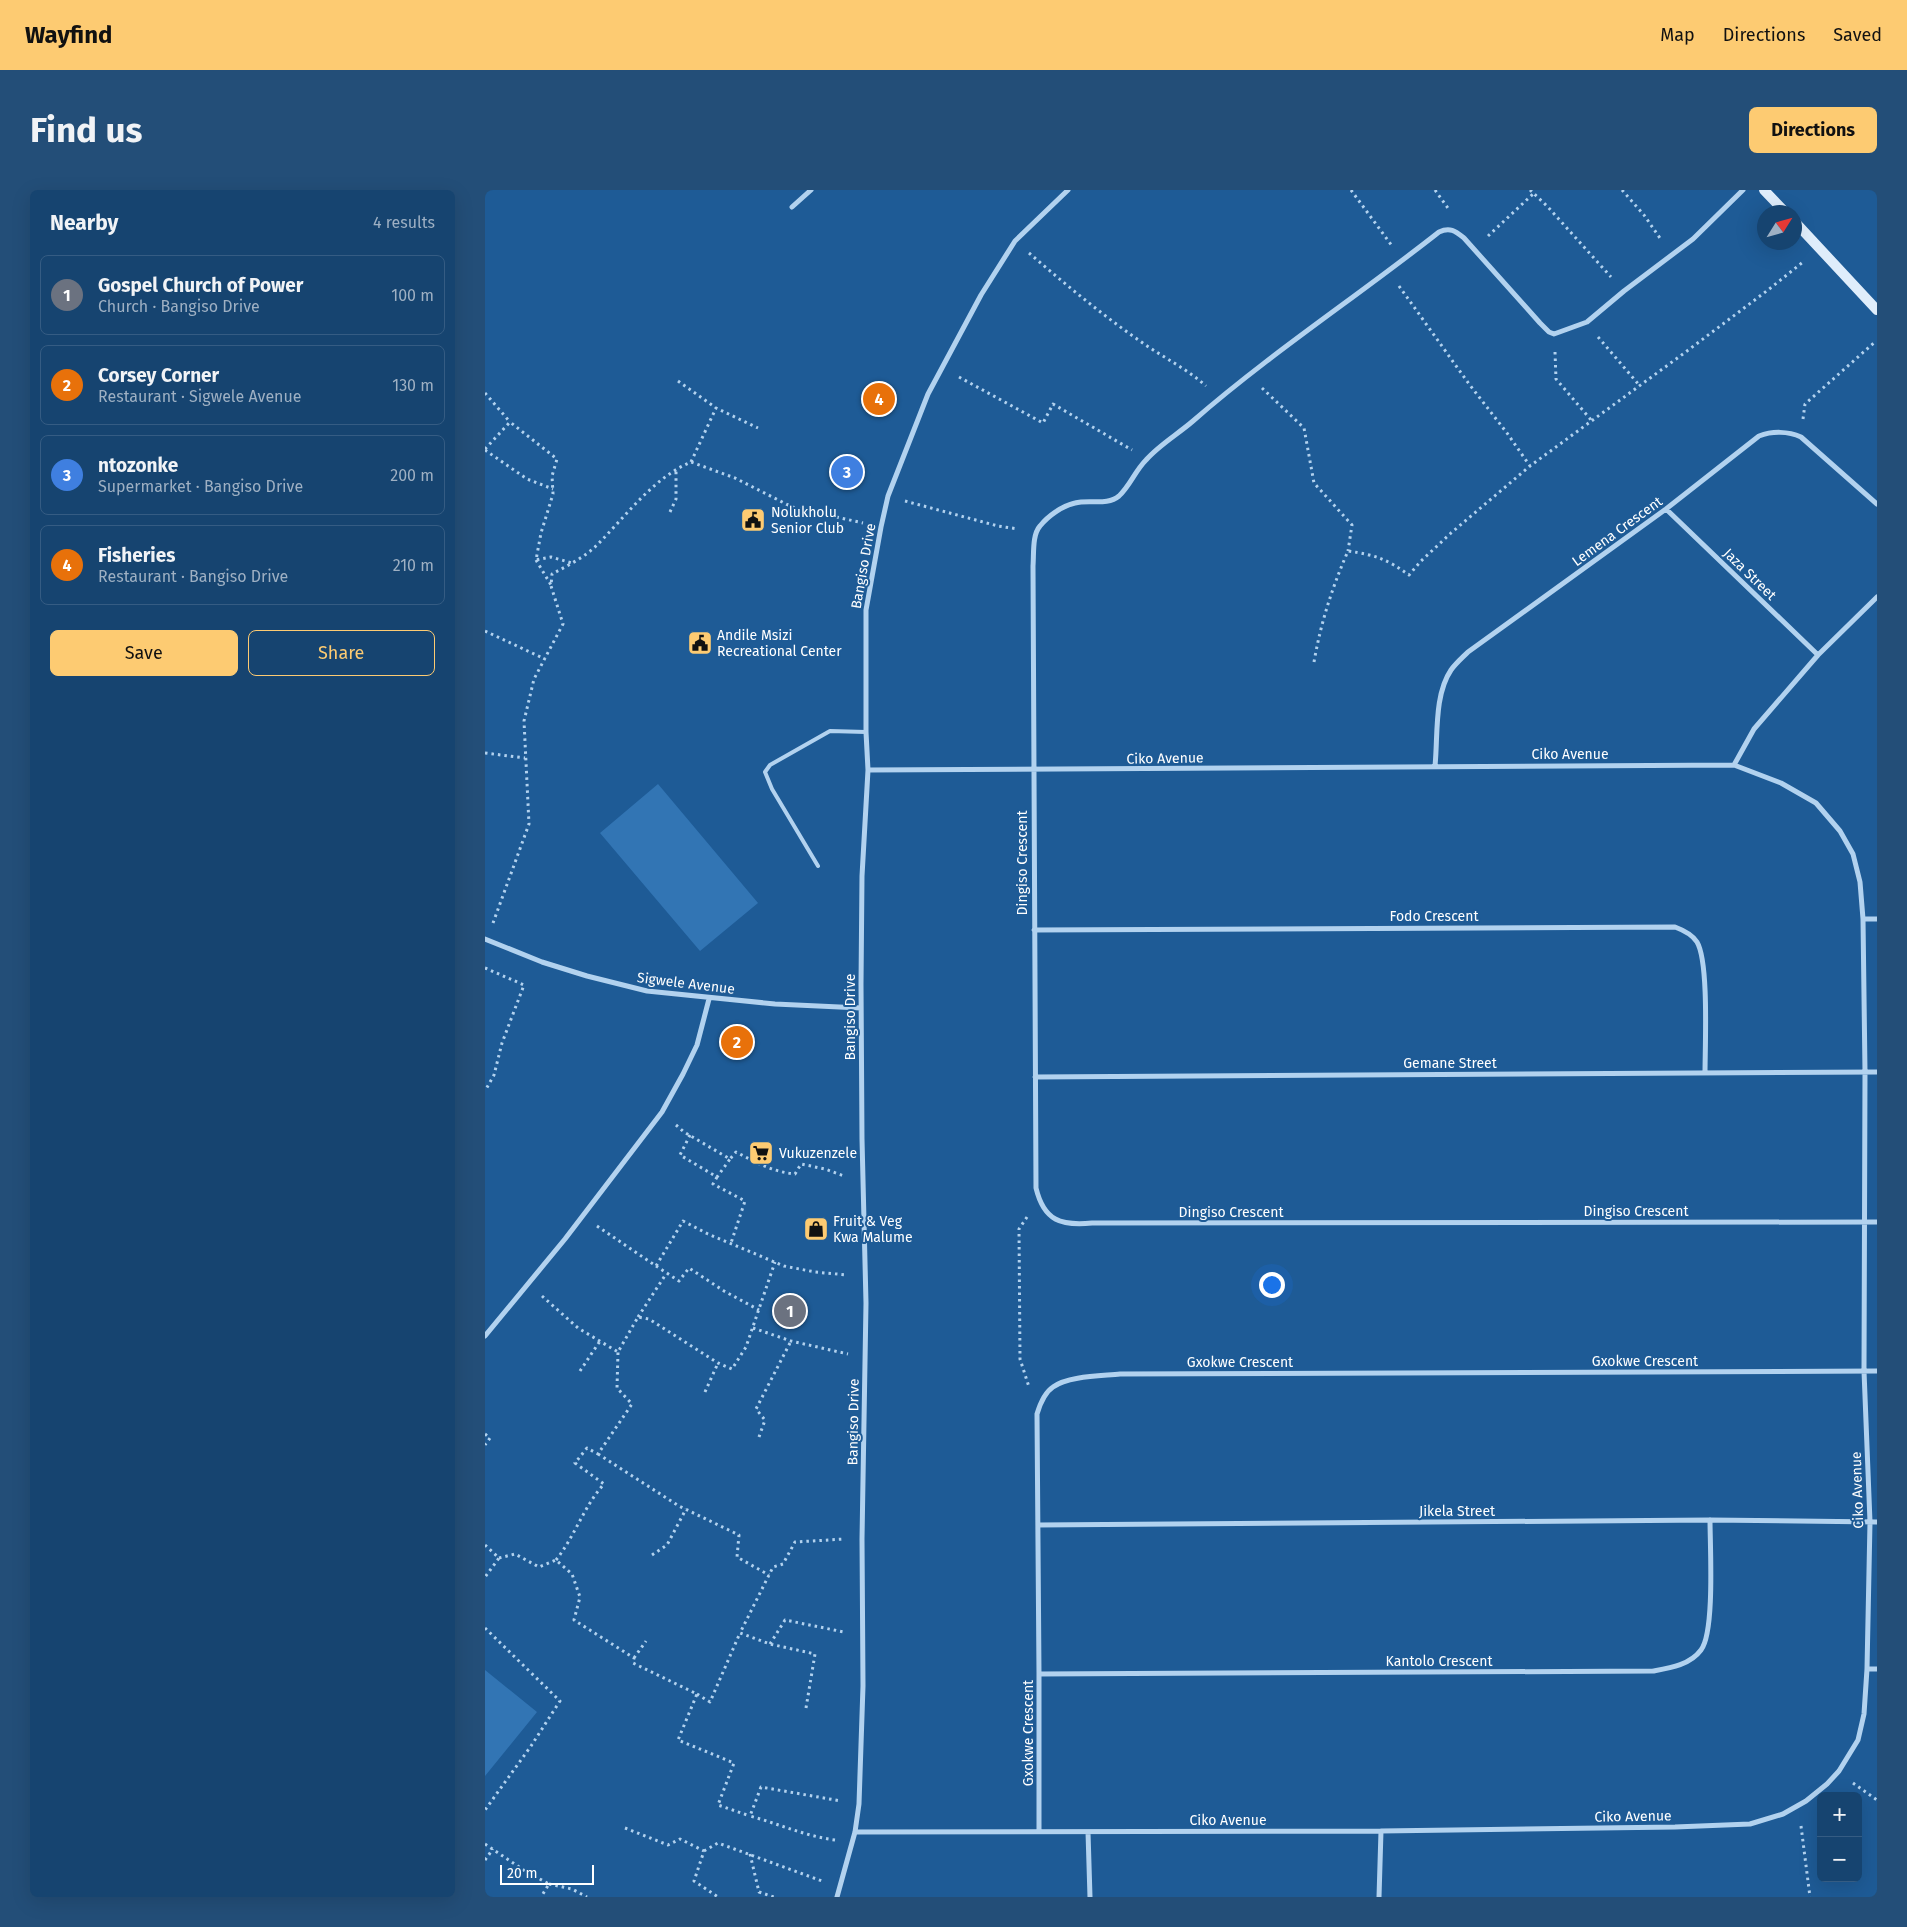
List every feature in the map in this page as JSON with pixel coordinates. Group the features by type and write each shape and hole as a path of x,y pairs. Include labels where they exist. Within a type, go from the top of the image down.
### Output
{"street":[{"path":"791,207 811,190"},
{"name":"Bangiso Drive","path":"837,1897 853,1842 859,1804 863,1686 862,1539 865,1278 864,1183 861,1139 861,1008 862,876 868,770 866,732 866,610 888,496 927,394 981,295 1015,241 1068,190"},
{"path":"1033,770 1033,566 1036,532 1056,512 1075,503 1110,501 1118,497 1145,460 1220,397 1439,232 1446,229 1455,231 1475,248 1540,323 1549,332 1554,334 1587,322 1624,291 1693,239 1743,190"},
{"path":"1766,191 1779,205"},
{"path":"1802,230 1877,310"},
{"name":"Lemena Crescent","path":"1435,766 1439,702 1443,684 1452,669 1468,652 1666,509 1759,436 1769,433 1801,436"},
{"path":"1801,436 1877,504"},
{"name":"Jaza Street","path":"1666,509 1818,656"},
{"path":"1735,765 1754,729 1818,656 1877,597"},
{"name":"Ciko Avenue","path":"855,1832 1039,1830 1089,1832 1381,1831 1675,1827 1750,1824 1783,1814 1827,1784 1839,1771 1858,1740 1864,1714 1867,1669 1869,1522 1864,1371 1865,1072 1863,919 1860,882 1853,854 1840,831 1816,803 1781,782 1735,765 868,770"},
{"name":"Dingiso Crescent","path":"1033,770 1036,1188 1039,1201 1046,1212 1057,1220 1070,1225 1112,1223 1863,1222"},
{"path":"1863,919 1877,919"},
{"name":"Fodo Crescent","path":"1034,930 1675,927 1687,932 1696,941 1704,964 1705,1073"},
{"name":"Sigwele Avenue","path":"486,939 542,962 587,976 647,991 709,999 861,1008"},
{"path":"485,1336 583,1216 662,1112 697,1045 709,999"},
{"path":"1865,1072 1877,1072"},
{"name":"Gemane Street","path":"1035,1077 1865,1072"},
{"path":"1863,1222 1877,1222"},
{"name":"Gxokwe Crescent","path":"1039,1830 1037,1414 1040,1402 1052,1387 1074,1380 1120,1374 1877,1371"},
{"name":"Jikela Street","path":"1038,1526 1710,1520 1877,1522"},
{"name":"Kantolo Crescent","path":"1039,1674 1653,1671 1675,1667 1692,1659 1701,1650 1707,1639 1710,1520"},
{"path":"1867,1669 1877,1669"},
{"path":"1379,1897 1381,1831"},
{"path":"1089,1832 1090,1897"}],"lane":[{"path":"818,866 772,789 765,772 770,765 830,731 866,732"}],"path":[{"path":"1351,190 1403,260"},
{"path":"1530,190 1547,206 1624,291"},
{"path":"1623,190 1645,215 1672,256"},
{"path":"1475,248 1533,194"},
{"path":"1015,241 1093,306 1141,342 1191,372 1220,397"},
{"path":"1348,550 1372,555 1391,562 1409,575 1451,533 1530,466 1768,290 1803,261"},
{"path":"1388,271 1530,466"},
{"path":"1587,322 1610,353 1640,386"},
{"path":"1554,334 1556,379 1592,421"},
{"path":"1801,436 1805,404 1876,341"},
{"path":"941,367 1043,423 1053,404 1119,441 1145,460"},
{"path":"1251,372 1265,391 1304,428 1314,483 1352,525 1348,550 1334,583 1321,625 1314,662"},
{"path":"678,381 716,408 758,428"},
{"path":"485,393 510,422 557,459 552,476 553,494 541,533 536,560 551,586 563,624 534,679 524,721 529,824 486,939"},
{"path":"691,462 716,408"},
{"path":"510,422 485,450 527,479 553,489"},
{"path":"551,586 552,574 573,563 596,546 625,513 676,468 691,462 735,478 792,507 881,527"},
{"path":"670,512 676,499 676,468"},
{"path":"888,496 998,526 1036,532"},
{"path":"536,560 551,557 573,563"},
{"path":"485,630 545,660"},
{"path":"485,753 525,758"},
{"path":"485,968 525,985 502,1043 494,1075 485,1091"},
{"path":"662,1112 690,1135 730,1159"},
{"path":"690,1135 680,1155 717,1177"},
{"path":"731,1243 745,1201 713,1184 736,1152 758,1164 783,1173 795,1174 801,1164 825,1169 864,1183"},
{"path":"1037,1414 1020,1359 1019,1228 1039,1201"},
{"path":"583,1216 667,1274 679,1280 689,1268 724,1291 759,1310"},
{"path":"656,1266 683,1221 707,1234 785,1266 865,1278"},
{"path":"638,1317 649,1320 718,1363 733,1369 746,1347 775,1262"},
{"path":"598,1454 632,1404 617,1388 618,1352 638,1317 667,1274"},
{"path":"528,1285 579,1328 618,1352"},
{"path":"753,1328 791,1341 865,1358"},
{"path":"580,1371 600,1341"},
{"path":"759,1437 765,1420 756,1409 791,1341"},
{"path":"705,1392 718,1363"},
{"path":"485,1434 490,1438 485,1445"},
{"path":"485,1576 499,1558 515,1554 539,1567 556,1560 567,1546 596,1493 604,1484 575,1463 587,1448 686,1509 739,1535 737,1556 769,1575"},
{"path":"652,1555 667,1544 686,1509"},
{"path":"645,1641 634,1658 633,1663 710,1702 740,1633 773,1567 783,1564 795,1542 862,1539"},
{"path":"485,1545 499,1558"},
{"path":"556,1560 572,1574 580,1597 574,1620 634,1658"},
{"path":"770,1644 785,1620 862,1635"},
{"path":"485,1628 561,1701 485,1810"},
{"path":"740,1633 770,1644 815,1654 805,1708"},
{"path":"697,1694 678,1740 734,1763 718,1805 771,1822 788,1830 853,1842"},
{"path":"1839,1771 1855,1786 1877,1800"},
{"path":"750,1816 761,1787 859,1804"},
{"path":"1799,1804 1810,1897"},
{"path":"625,1828 668,1845 679,1839 704,1851"},
{"path":"718,1897 694,1881 704,1851 718,1843 839,1888"},
{"path":"485,1844 525,1871 549,1884 572,1889 587,1897"},
{"path":"485,1860 493,1848"},
{"path":"750,1854 759,1892 774,1897"},
{"path":"541,1897 549,1884"}],"shaded area":[{"path":"658,784 758,903 700,951 600,833"},
{"path":"485,1670 537,1712 485,1776"}],"place":[{"name":"Fisheries","path":"879,399"},
{"name":"ntozonke","path":"847,472"},
{"name":"Nolukholu Senior Club","path":"753,520"},
{"name":"Andile Msizi Recreational Center","path":"700,643"},
{"name":"Corsey Corner","path":"737,1042"},
{"name":"Vukuzenzele","path":"761,1153"},
{"name":"Fruit & Veg Kwa Malume","path":"816,1229"},
{"name":"Gospel Church of Power","path":"790,1311"}]}
